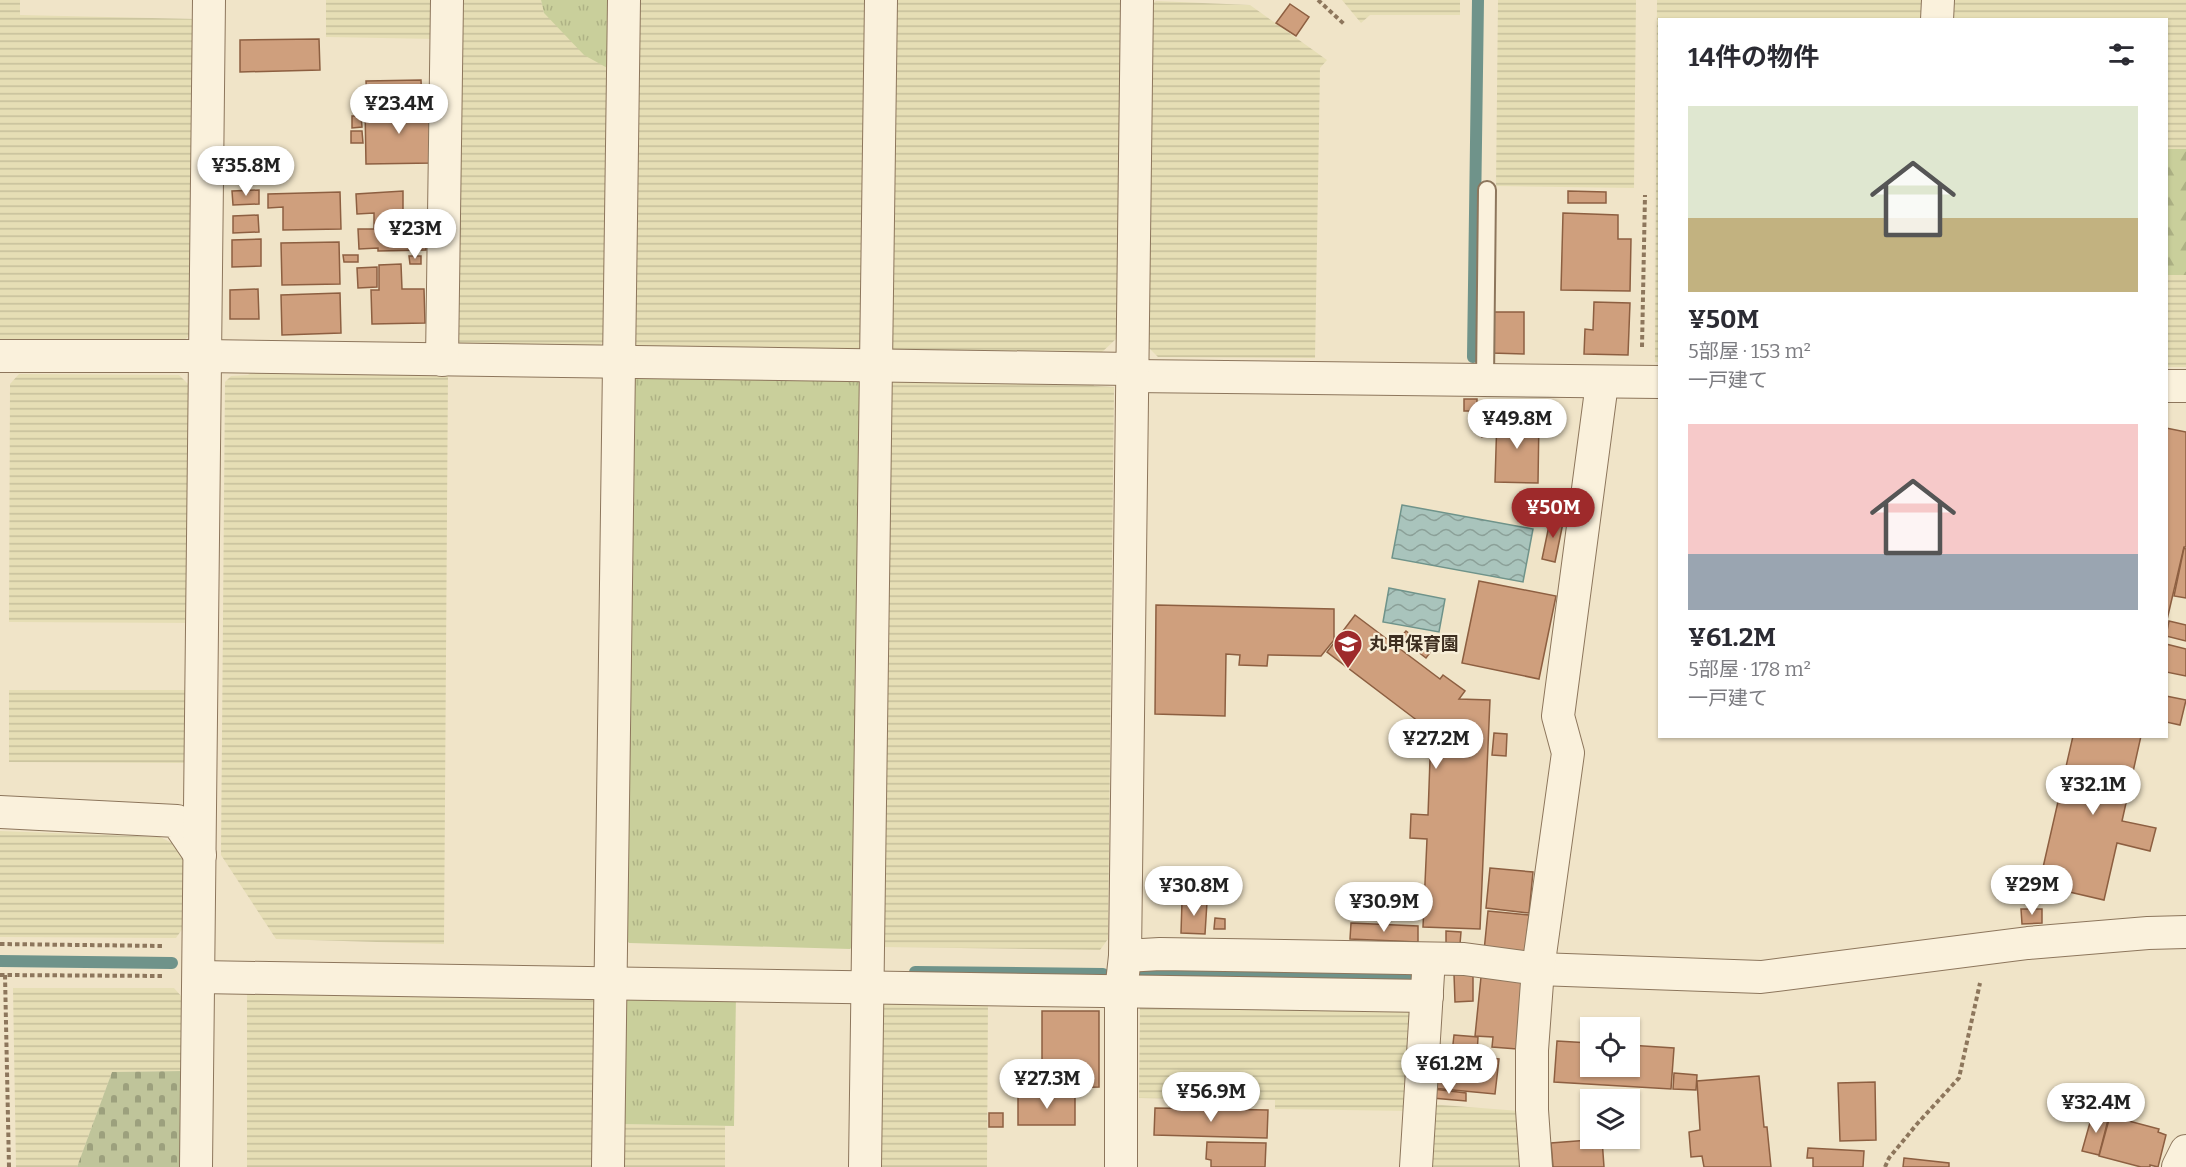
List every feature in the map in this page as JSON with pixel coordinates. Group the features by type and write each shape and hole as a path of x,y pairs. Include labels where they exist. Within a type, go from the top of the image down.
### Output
{"street":[{"path":"196,1167 209,0"},
{"path":"442,360 447,0"},
{"path":"608,1167 624,0"},
{"path":"865,1167 881,0"},
{"path":"1121,1167 1121,992 1125,956 1137,0"},
{"path":"1937,18 1938,0"},
{"path":"0,356 204,356 876,366 1485,381 1650,382"},
{"path":"1536,1167 1532,1110 1532,1050 1538,969 1568,753 1558,716 1602,383"},
{"path":"2168,386 2186,386"},
{"path":"0,812 177,821 200,855"},
{"path":"1125,956 1160,954 1464,959 1538,969 1761,977 1989,948 2148,933 2186,932"},
{"path":"1416,1167 1429,959"},
{"path":"199,962 609,983 1427,996"},
{"path":"2178,1167 2186,1152"}],"lane":[{"path":"1485,381 1488,190"}],"path":[{"path":"1318,0 1344,24"},
{"path":"1645,195 1650,382"},
{"path":"0,944 199,962"},
{"path":"1885,1167 1889,1158 1917,1124 1959,1078 1989,948"},
{"path":"9,1167 3,975 199,962"}],"shaded area":[{"path":"0,0 20,0 20,15 196,19 191,334 180,344 0,344"},
{"path":"326,0 438,0 437,39 326,37"},
{"path":"454,0 541,0 544,13 611,70 607,338 597,348 451,346"},
{"path":"634,0 871,0 866,341 857,352 639,350 630,339"},
{"path":"890,0 1121,0 1117,338 1100,354 893,354 885,344"},
{"path":"1342,0 1460,0 1460,15 1370,15 1361,23"},
{"path":"1498,0 1636,0 1634,188 1496,186"},
{"path":"1657,0 1924,0 1923,18 1658,18 1658,362 1655,362"},
{"path":"1953,0 2186,0 2186,149 2168,149 2168,18 1953,18"},
{"path":"1156,1 1250,5 1327,60 1320,68 1315,358 1158,357 1146,345 1147,8"},
{"path":"2168,275 2186,275 2186,367 2168,367"},
{"path":"255,369 448,371 444,944 276,939 221,855 225,382 231,376 248,375"},
{"path":"19,374 179,375 191,387 191,623 9,622 10,384"},
{"path":"890,380 1093,381 1094,386 1114,387 1108,939 1100,950 882,947"},
{"path":"9,690 189,690 189,763 9,762"},
{"path":"0,831 160,837 174,844 184,858 183,928 176,938 0,937"},
{"path":"13,988 174,988 182,997 183,1071 112,1072 77,1167 16,1167"},
{"path":"247,993 594,995 602,1003 600,1167 247,1167"},
{"path":"988,997 987,1167 874,1167 875,1003"},
{"path":"1149,1000 1416,1010 1409,1111 1275,1109 1275,1100 1139,1098 1140,1008"},
{"path":"1429,1104 1520,1111 1525,1167 1424,1167"},
{"path":"617,1124 725,1126 725,1167 616,1167"}],"green space":[{"path":"541,0 612,0 611,70 584,55 544,13"},
{"path":"2168,149 2186,149 2186,275 2168,275"},
{"path":"638,375 861,380 860,940 850,949 629,943 624,937 631,383"},
{"path":"736,994 734,1126 617,1124 620,996"},
{"path":"183,1071 181,1167 77,1167 112,1072"}],"water":[{"path":"1402,505 1533,529 1523,582 1392,558"},
{"path":"1389,588 1445,599 1439,632 1383,622"}],"building":[{"path":"1290,4 1309,17 1296,36 1276,23"},
{"path":"319,39 320,70 240,72 240,40"},
{"path":"421,80 422,104 367,105 366,81"},
{"path":"431,106 433,163 366,164 365,107"},
{"path":"352,116 361,116 362,127 352,128"},
{"path":"351,131 362,131 363,143 351,143"},
{"path":"259,190 259,204 233,205 232,191"},
{"path":"403,191 403,215 425,215 426,250 359,249 358,229 374,229 374,213 357,214 356,194"},
{"path":"1568,191 1606,192 1606,203 1568,203"},
{"path":"340,192 341,229 283,230 283,207 268,208 268,194"},
{"path":"1563,213 1618,215 1618,239 1631,239 1630,291 1561,290"},
{"path":"258,215 259,232 233,233 233,216"},
{"path":"261,239 261,266 232,267 232,240"},
{"path":"339,242 340,284 282,285 281,243"},
{"path":"343,255 358,255 358,262 344,262"},
{"path":"409,256 421,256 421,264 410,264"},
{"path":"401,264 402,289 424,289 425,323 372,324 371,290 379,290 379,265"},
{"path":"377,267 377,287 358,288 357,268"},
{"path":"258,289 259,319 230,319 230,290"},
{"path":"340,293 341,333 282,335 281,295"},
{"path":"1594,302 1630,303 1628,355 1584,354 1585,329 1593,330"},
{"path":"1492,312 1524,312 1524,354 1491,353"},
{"path":"1464,399 1477,399 1477,411 1464,411"},
{"path":"1482,412 1494,413 1493,437 1482,437"},
{"path":"1497,417 1539,417 1538,483 1495,482"},
{"path":"2168,428 2186,432 2186,547 2184,547 2168,615"},
{"path":"1551,516 1564,518 1555,562 1542,559"},
{"path":"2184,548 2186,549 2186,598 2174,596"},
{"path":"1479,581 1556,596 1539,679 1462,663"},
{"path":"1156,605 1334,609 1334,640 1321,656 1268,655 1267,666 1239,665 1240,655 1226,654 1225,716 1155,714"},
{"path":"1355,615 1440,679 1443,675 1465,691 1459,699 1490,700 1480,929 1423,927 1427,839 1410,838 1411,814 1428,815 1431,731 1327,652"},
{"path":"2169,621 2186,625 2186,641 2168,636"},
{"path":"1406,631 1432,650 1426,658 1400,638"},
{"path":"2168,644 2186,649 2186,676 2168,672"},
{"path":"2168,696 2186,700 2180,725 2168,722"},
{"path":"1494,733 1507,734 1506,756 1492,755"},
{"path":"2073,738 2141,738 2122,821 2156,828 2150,851 2117,843 2104,900 2039,885"},
{"path":"1490,868 1533,872 1529,913 1486,908"},
{"path":"1182,901 1207,902 1205,934 1181,933"},
{"path":"2021,909 2042,909 2042,923 2022,924"},
{"path":"1488,911 1529,915 1525,955 1484,951"},
{"path":"1215,918 1225,919 1225,929 1214,929"},
{"path":"1351,923 1418,926 1418,942 1350,939"},
{"path":"1446,931 1461,932 1460,944 1446,944"},
{"path":"1454,974 1473,974 1473,1001 1455,1002"},
{"path":"1481,977 1524,981 1517,1049 1492,1047 1493,1037 1475,1036"},
{"path":"1042,1011 1099,1011 1099,1087 1042,1088"},
{"path":"1454,1035 1478,1037 1477,1056 1452,1053"},
{"path":"1557,1041 1580,1042 1580,1077 1640,1077 1640,1046 1674,1048 1671,1089 1554,1082"},
{"path":"1435,1053 1499,1059 1495,1094 1432,1088"},
{"path":"1674,1073 1697,1075 1696,1090 1673,1089"},
{"path":"1759,1076 1771,1167 1704,1167 1702,1156 1691,1157 1689,1132 1700,1130 1697,1081"},
{"path":"1875,1082 1876,1140 1840,1141 1838,1083"},
{"path":"1433,1089 1466,1093 1466,1101 1432,1098"},
{"path":"1075,1094 1075,1125 1018,1125 1018,1095"},
{"path":"1155,1108 1268,1110 1267,1138 1154,1135"},
{"path":"2093,1112 2109,1116 2099,1155 2082,1151"},
{"path":"989,1113 1003,1113 1003,1127 989,1127"},
{"path":"2110,1116 2159,1129 2158,1132 2166,1135 2158,1167 2150,1165 2150,1167 2141,1167 2099,1156"},
{"path":"1580,1141 1580,1149 1603,1149 1604,1167 1553,1167 1551,1143"},
{"path":"1207,1142 1266,1143 1265,1167 1211,1167 1211,1160 1206,1159"},
{"path":"1808,1148 1864,1151 1863,1167 1813,1167 1813,1158 1807,1158"},
{"path":"1904,1158 1949,1163 1949,1167 1903,1167"}],"waterway":[{"path":"1473,357 1478,0"},
{"path":"0,961 172,963"},
{"path":"915,972 1103,974"},
{"path":"1143,975 1408,977"}],"place":[{"name":"丸甲保育園","path":"1348,670"}]}
